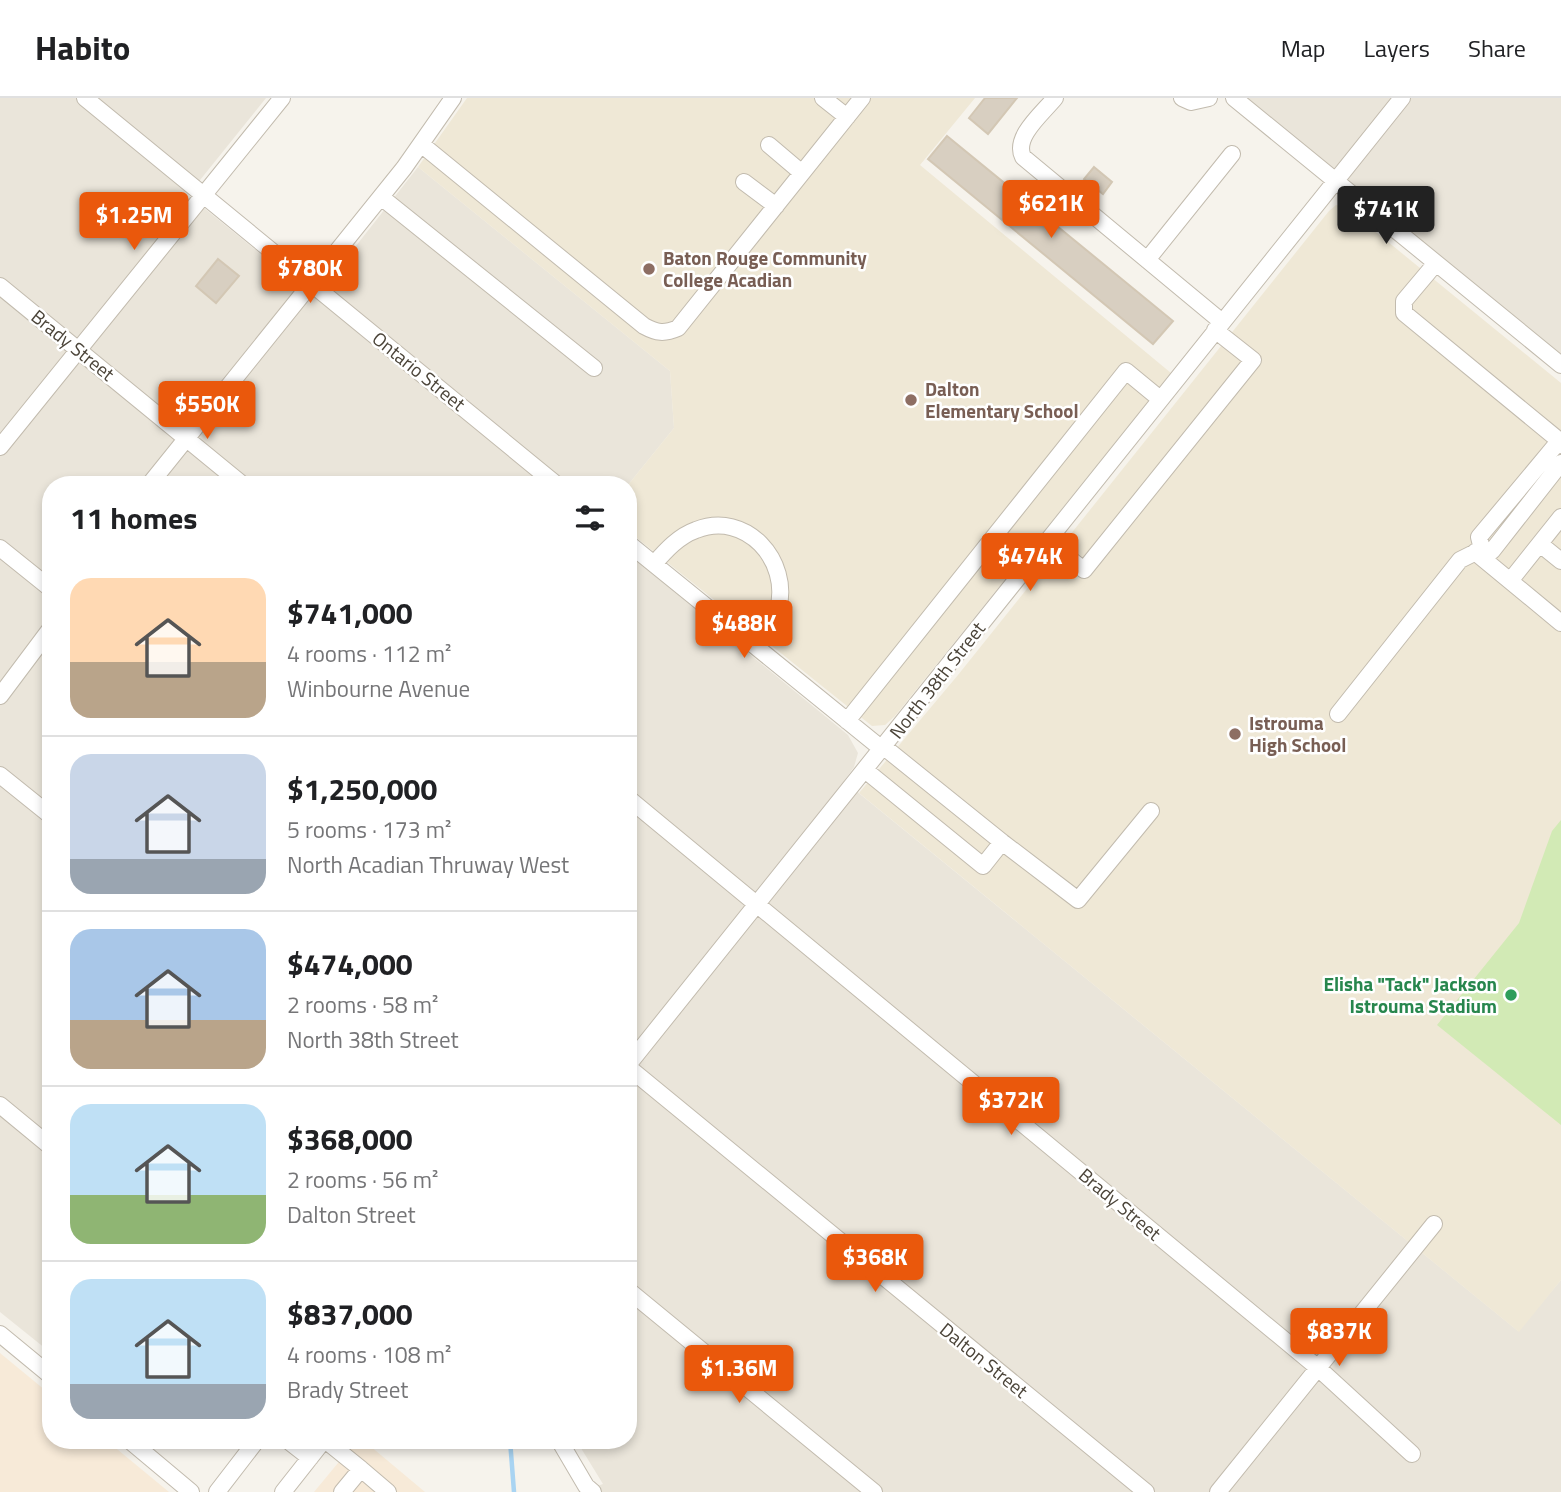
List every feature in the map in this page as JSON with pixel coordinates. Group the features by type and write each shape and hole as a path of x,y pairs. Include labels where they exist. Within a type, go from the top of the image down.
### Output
{"street":[{"name":"Ontario Street","path":"85,98 547,476"},
{"path":"0,447 282,98"},
{"path":"156,476 381,197 453,98"},
{"path":"823,98 847,117"},
{"path":"421,144 644,326 657,332 668,332 678,328 862,98"},
{"path":"1047,541 1084,569 1253,360 1147,260 1023,157 1019,150 1021,141 1055,98"},
{"path":"1182,98 1191,102 1209,98"},
{"path":"1234,98 1561,365"},
{"name":"North 38th Street","path":"637,1055 1402,98"},
{"path":"769,145 803,173"},
{"path":"1147,260 1232,154"},
{"path":"744,182 776,206"},
{"path":"381,197 594,368"},
{"path":"1436,263 1404,301 1404,313 1561,443 1555,446 1479,537 1478,551"},
{"name":"Brady Street","path":"0,286 232,476"},
{"path":"847,720 1126,371 1160,399"},
{"path":"1338,714 1460,560 1478,551 1492,551 1561,463"},
{"path":"1510,581 1561,517"},
{"path":"654,564 678,540 695,530 712,526 732,527 748,533 764,545 775,563 781,587 778,610 754,645"},
{"path":"1540,544 1561,561"},
{"path":"0,548 42,582"},
{"path":"637,550 847,720 1078,900 1151,811"},
{"path":"1478,551 1561,623"},
{"path":"0,696 42,640"},
{"path":"865,770 983,866 1002,842"},
{"path":"0,775 42,809"},
{"name":"Brady Street","path":"637,805 1317,1367 1412,1454"},
{"name":"Dalton Street","path":"637,1073 1146,1492"},
{"path":"0,1105 42,1140"},
{"path":"1218,1492 1434,1224"},
{"path":"637,1297 874,1492"},
{"path":"0,1335 42,1369"},
{"path":"139,1449 191,1492"},
{"path":"217,1492 250,1449"},
{"path":"298,1449 310,1458"},
{"path":"284,1492 318,1449"},
{"path":"336,1449 388,1492"},
{"path":"564,1449 586,1486 593,1492"},
{"path":"342,1492 361,1469"}],"shaded area":[{"path":"0,98 266,98 188,195 315,298 418,167 670,371 674,428 635,476 42,476 42,1346 0,1312"},
{"name":"Dalton Elementary School","path":"467,98 975,98 920,165 1171,373 895,716 885,725 872,726 637,538 635,476 674,428 670,371 418,167"},
{"path":"1236,98 1561,98 1561,363"},
{"name":"Istrouma High School","path":"1336,205 1344,206 1561,383 1561,1280 1519,1332 859,793 958,675"},
{"path":"637,561 848,735 858,753 854,767 844,781 1518,1331 1561,1280 1561,1492 579,1492 603,1484 582,1449 637,1449"},
{"path":"0,1353 42,1388 42,1449 117,1449 169,1492 0,1492"},
{"path":"350,1449 374,1449 425,1492 314,1492"}],"green space":[{"name":"Elisha \"Tack\" Jackson Istrouma Stadium","path":"1561,820 1561,1125 1437,1025 1519,923 1552,831"}],"building":[{"path":"985,98 1017,98 988,134 969,118"},
{"path":"947,136 1173,321 1153,344 928,159"},
{"path":"1094,167 1112,182 1103,194 1084,179"},
{"path":"218,259 239,276 216,303 196,286"}],"waterway":[{"path":"511,1449 514,1492"}],"place":[{"name":"Baton Rouge Community College Acadian","path":"649,269"},
{"name":"Dalton Elementary School","path":"911,400"},
{"name":"Istrouma High School","path":"1235,734"},
{"name":"Elisha \"Tack\" Jackson Istrouma Stadium","path":"1511,995"}]}
